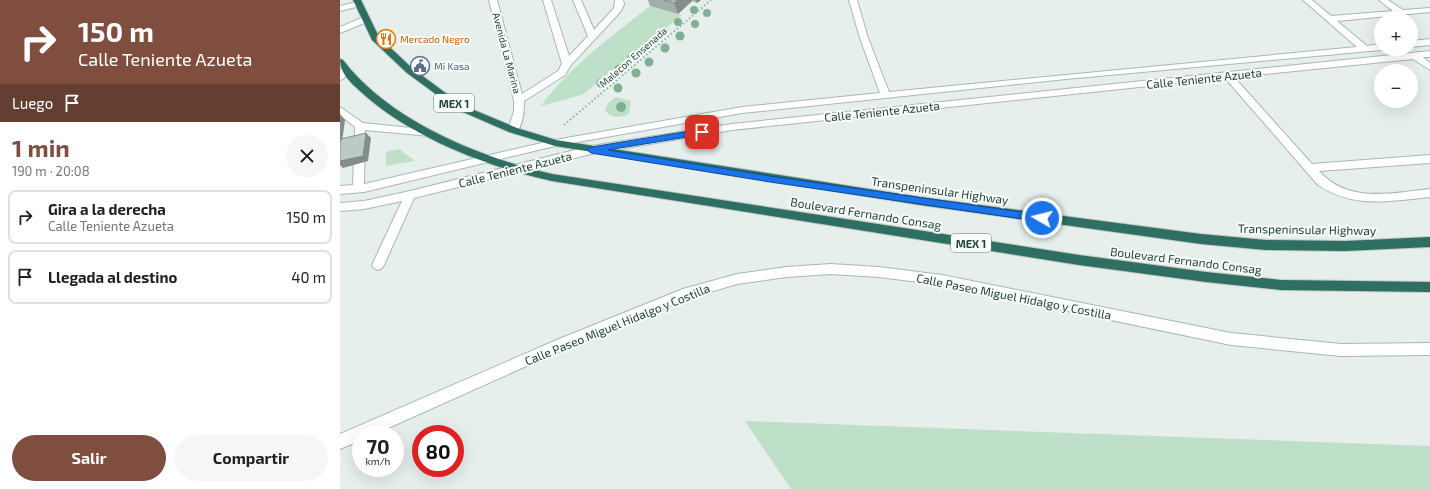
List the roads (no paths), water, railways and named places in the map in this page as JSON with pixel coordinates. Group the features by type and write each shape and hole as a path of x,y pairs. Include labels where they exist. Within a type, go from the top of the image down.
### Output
{"highway":[{"name":"MEX 1","path":"357,2 375,38 410,71 459,107 513,130 554,143 591,150"},
{"name":"MEX 1","path":"342,70 392,112 430,133 516,168"},
{"name":"Transpeninsular Highway","path":"591,150 920,201 1200,239 1274,245 1345,246 1430,242"},
{"name":"Boulevard Fernando Consag","path":"516,168 575,182 1079,260 1206,277 1281,285 1430,287"}],"street":[{"name":"Avenida La Marina","path":"492,0 519,100 513,130"},
{"path":"547,0 568,64"},
{"path":"577,0 593,38"},
{"path":"519,100 562,73 568,64 618,9 620,4 619,0"},
{"path":"853,0 864,38 886,96"},
{"path":"1308,0 1364,48"},
{"path":"1383,0 1401,12 1430,10"},
{"path":"340,10 357,2"},
{"path":"1330,19 1374,15"},
{"path":"340,30 366,19"},
{"path":"1418,43 1430,42"},
{"name":"Calle Teniente Azueta","path":"340,190 361,188 491,159 554,143 742,110 1066,76 1374,47"},
{"name":"Calle Teniente Azueta","path":"1418,56 1430,54"},
{"path":"1415,56 1430,67"},
{"name":"Calle Teniente Azueta","path":"340,207 364,205 410,195 591,150 732,127 1415,56"},
{"path":"1066,76 1073,91"},
{"path":"1228,76 1322,182 1334,190 1349,196 1362,198 1430,193"},
{"path":"340,110 360,126 430,133"},
{"path":"360,126 354,172 361,188 364,205"},
{"path":"1310,168 1430,159"},
{"path":"378,265 410,195"},
{"name":"Calle Paseo Miguel Hidalgo y Costilla","path":"340,442 564,343 688,293 738,279 786,272 831,269 879,272 942,280 1232,339 1341,350 1430,348"}],"place":[{"name":"Mercado Negro","path":"386,39"},
{"name":"Mi Kasa","path":"420,66"}]}
